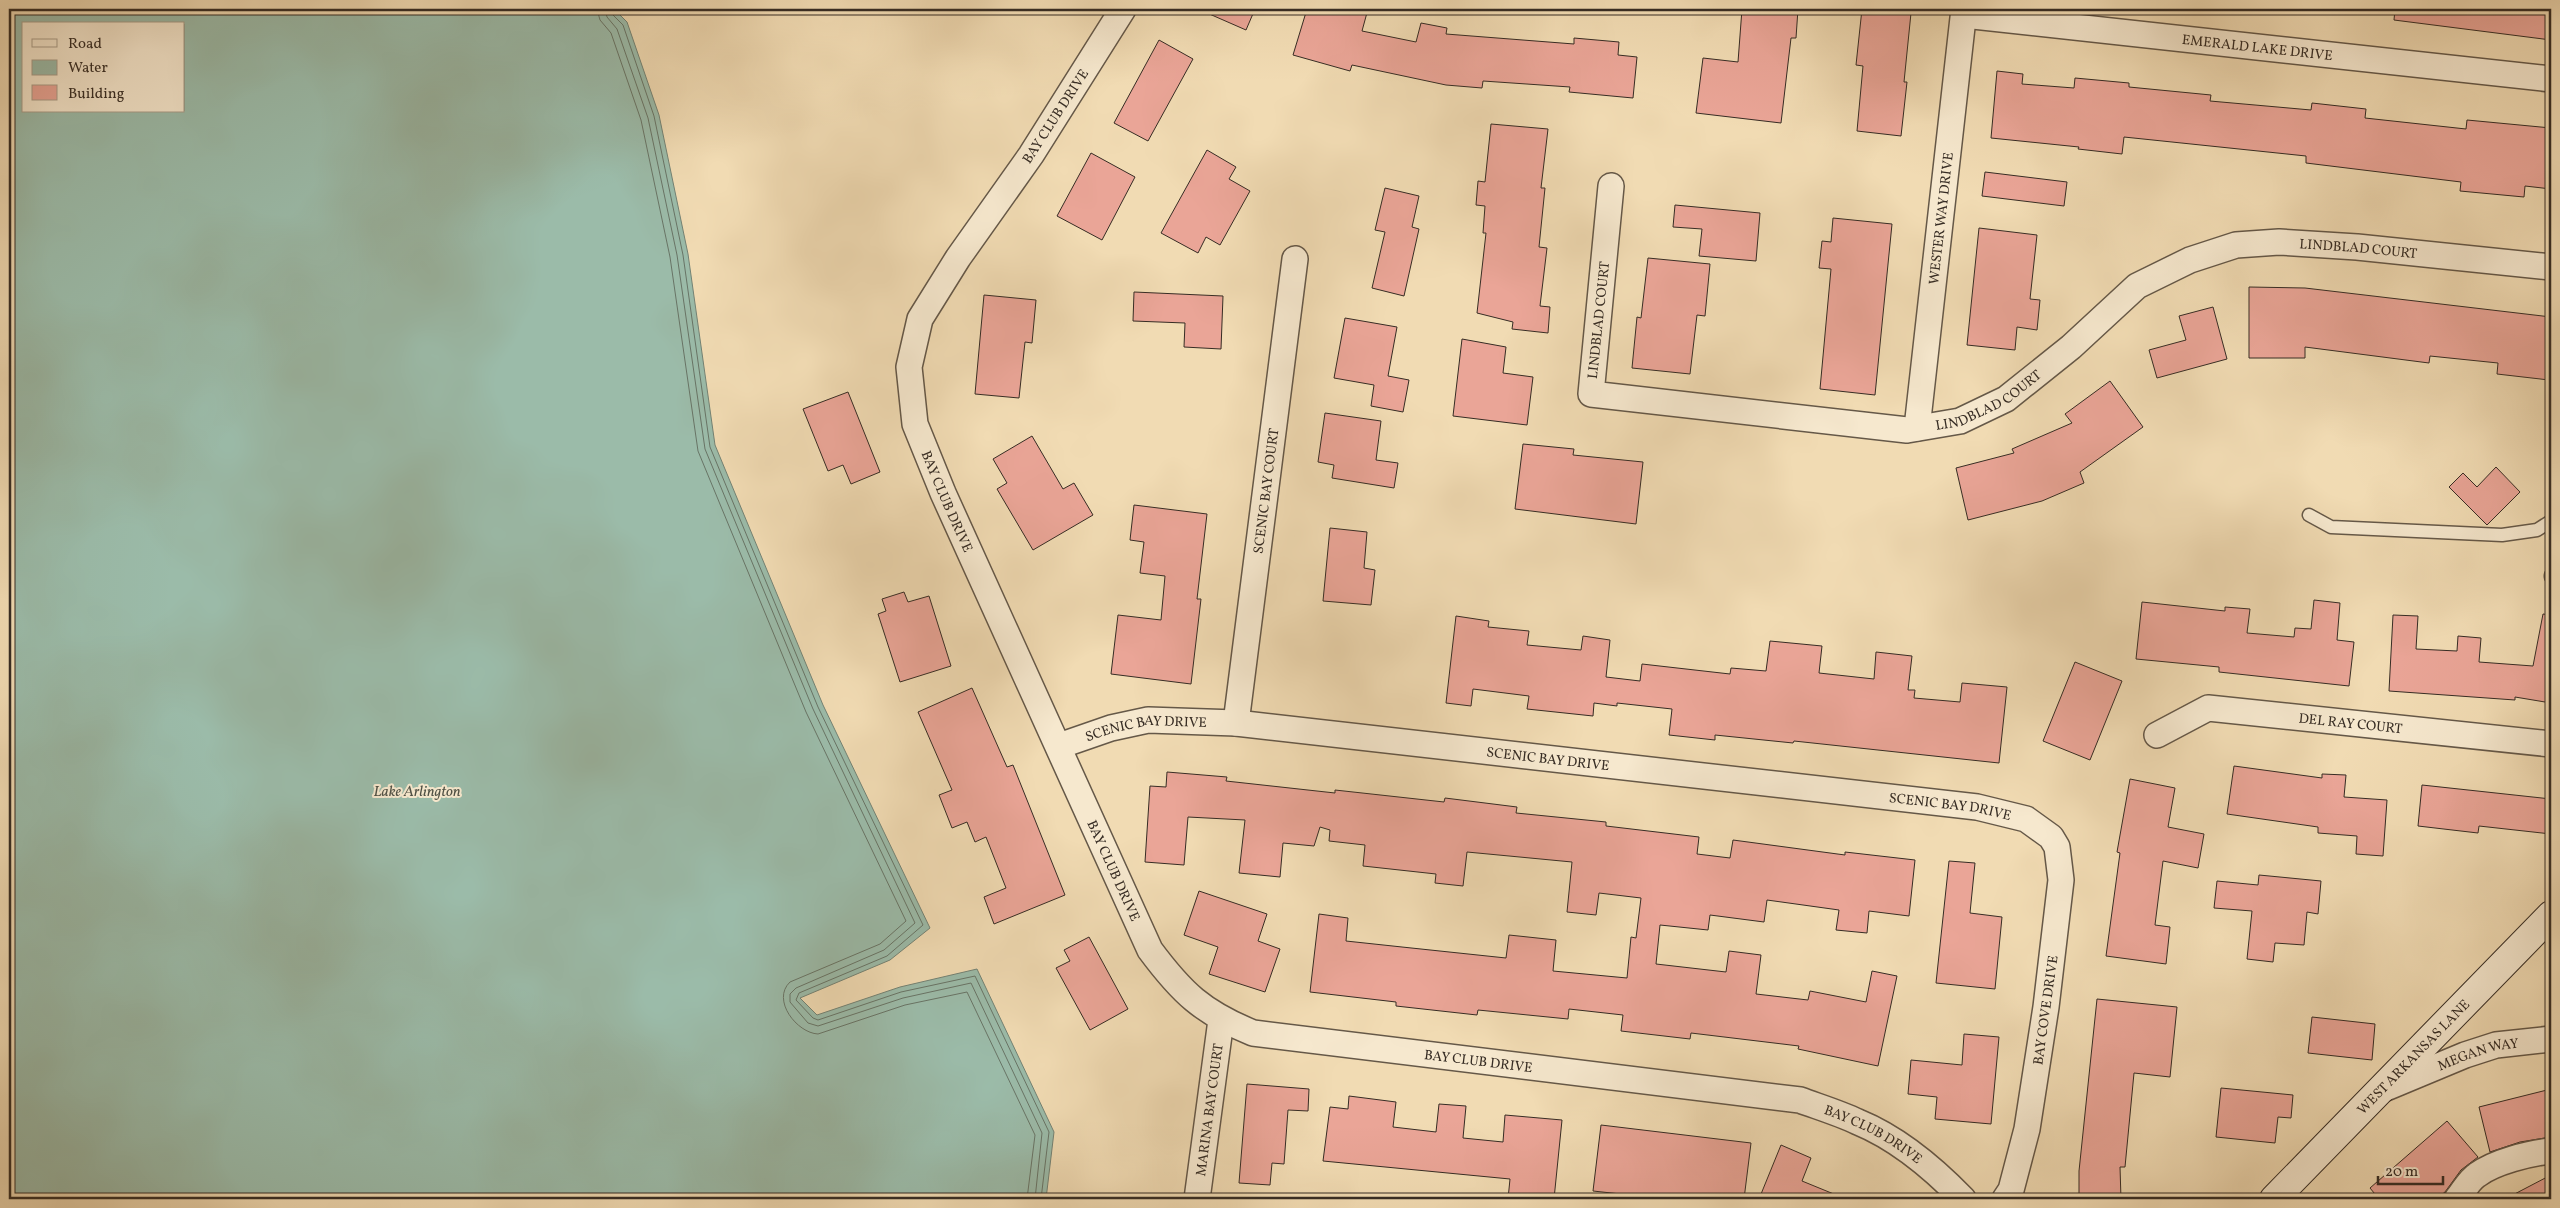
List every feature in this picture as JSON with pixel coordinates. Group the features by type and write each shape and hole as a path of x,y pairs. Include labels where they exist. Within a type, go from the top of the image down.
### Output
{"street":[{"name":"BAY CLUB DRIVE","path":"1123,9 1031,155 958,258 920,319 908,367 915,424 989,596 1059,746 1150,950 1174,983 1222,1020 1253,1032 1800,1100 1859,1122 1899,1144 1963,1199"},
{"name":"EMERALD LAKE DRIVE","path":"1964,12 2551,79"},
{"name":"WESTER WAY DRIVE","path":"1917,428 1964,12"},
{"name":"LINDBLAD COURT","path":"1612,186 1591,394 1907,430 1960,421 2006,399 2071,347 2137,286 2190,260 2236,245 2279,242 2357,247 2551,267"},
{"name":"SCENIC BAY COURT","path":"1236,723 1295,259"},
{"name":"DEL RAY COURT","path":"2157,734 2208,708 2551,744"},
{"name":"SCENIC BAY DRIVE","path":"1059,746 1111,728 1148,720 1236,723 1977,807 2026,819 2036,825"},
{"name":"BAY COVE DRIVE","path":"2005,1199 2011,1190 2027,1129 2046,1007 2062,880 2057,847 2050,837 2036,825"},
{"name":"WEST ARKANSAS LANE","path":"2274,1199 2551,915"},
{"name":"MARINA BAY COURT","path":"1197,1199 1222,1020"},
{"name":"MEGAN WAY","path":"2381,1090 2466,1055 2496,1045 2551,1039"},
{"path":"2457,1199 2476,1175 2503,1163 2551,1151"}],"lane":[{"path":"2309,515 2331,527 2502,535 2537,530 2551,521"}],"water":[{"name":"Lake Arlington","path":"9,9 614,9 627,22 659,115 688,254 715,445 823,705 930,928 890,960 800,998 817,1015 900,987 977,969 1054,1132 1046,1199 9,1199"}],"building":[{"path":"1198,9 1255,9 1246,30"},
{"path":"1307,9 1368,9 1362,31 1416,42 1421,23 1447,28 1446,34 1574,44 1574,38 1619,42 1618,55 1637,57 1633,98 1569,92 1570,87 1483,81 1482,88 1446,85 1352,65 1350,71 1293,55"},
{"path":"1742,9 1798,9 1796,38 1791,38 1781,123 1696,113 1703,58 1738,62"},
{"path":"1862,9 1911,13 1904,82 1907,82 1901,136 1857,131 1863,66 1856,65"},
{"path":"2395,9 2551,9 2551,40 2394,20"},
{"path":"1159,40 1193,59 1148,141 1114,123"},
{"path":"1997,71 2023,74 2022,84 2074,88 2075,78 2129,83 2129,87 2211,95 2210,101 2311,110 2312,103 2366,109 2365,118 2466,129 2467,120 2551,128 2551,189 2525,186 2524,197 2460,191 2461,182 2306,163 2306,156 2124,137 2122,154 2078,149 2079,147 1991,138"},
{"path":"1491,124 1548,129 1541,188 1545,188 1539,247 1547,248 1540,306 1550,307 1548,333 1512,329 1513,322 1477,313 1486,233 1483,233 1485,206 1476,205 1478,181 1485,182"},
{"path":"1207,150 1236,167 1229,179 1250,191 1220,245 1206,237 1198,253 1161,233"},
{"path":"1091,153 1135,177 1102,240 1057,216"},
{"path":"1985,172 2067,182 2064,206 1982,196"},
{"path":"1385,188 1419,196 1412,227 1419,229 1404,296 1372,288 1385,232 1375,230"},
{"path":"1675,205 1760,213 1756,261 1699,256 1702,229 1673,227"},
{"path":"1833,218 1892,224 1875,395 1820,389 1831,269 1819,268 1822,241 1831,242"},
{"path":"1979,228 2037,235 2030,299 2040,300 2037,330 2017,327 2015,350 1967,345"},
{"path":"1648,258 1710,264 1705,316 1697,315 1690,374 1632,368 1637,317 1641,318"},
{"path":"2249,287 2305,288 2551,317 2549,380 2497,374 2498,363 2430,356 2429,363 2305,347 2305,358 2249,358"},
{"path":"1134,292 1223,296 1221,349 1184,347 1185,323 1133,321"},
{"path":"984,295 1036,300 1032,343 1025,342 1019,398 975,394"},
{"path":"2213,307 2227,359 2157,378 2149,350 2186,340 2179,316"},
{"path":"1345,318 1397,327 1388,376 1409,380 1403,412 1371,406 1374,385 1334,378"},
{"path":"1462,339 1506,347 1503,373 1533,377 1527,425 1453,416"},
{"path":"2110,381 2143,427 2080,472 2084,483 2042,501 1968,520 1956,468 2014,453 2012,449 2072,423 2065,414"},
{"path":"848,392 880,472 851,484 843,465 828,471 803,409"},
{"path":"1325,413 1381,421 1376,460 1398,463 1394,488 1332,478 1334,465 1318,462"},
{"path":"1032,436 1063,489 1074,483 1093,515 1033,550 997,489 1007,483 993,459"},
{"path":"1523,444 1574,449 1573,455 1643,462 1636,524 1515,509"},
{"path":"2496,467 2520,492 2487,525 2449,487 2463,473 2477,487"},
{"path":"1134,505 1207,514 1197,599 1201,599 1191,684 1111,674 1118,615 1161,620 1165,576 1140,573 1144,542 1130,540"},
{"path":"1330,528 1367,532 1364,568 1375,570 1371,605 1323,601"},
{"path":"904,592 908,602 929,596 951,666 900,682 878,614 886,611 882,599"},
{"path":"2314,600 2340,603 2337,640 2354,642 2349,686 2219,672 2219,667 2136,659 2142,602 2225,611 2225,607 2250,609 2247,633 2294,637 2295,628 2311,629"},
{"path":"2543,614 2551,615 2551,703 2515,697 2515,700 2389,691 2393,615 2418,616 2416,649 2457,651 2458,636 2481,638 2479,662 2533,666"},
{"path":"1456,616 1489,621 1488,627 1529,631 1527,645 1581,650 1583,636 1610,640 1606,677 1640,681 1642,664 1730,674 1731,668 1766,671 1770,641 1822,646 1819,673 1874,679 1876,652 1912,656 1908,690 1915,690 1914,698 1960,702 1962,683 2007,687 1999,763 1794,741 1793,743 1715,735 1715,740 1669,735 1672,709 1617,703 1617,706 1594,703 1593,716 1527,709 1529,696 1473,689 1471,706 1446,703"},
{"path":"2075,662 2122,681 2090,760 2043,741"},
{"path":"972,688 1007,767 1013,765 1065,895 994,924 984,897 1006,888 986,837 975,842 967,822 952,828 939,795 952,790 918,712"},
{"path":"2234,766 2322,778 2322,774 2346,775 2344,797 2387,800 2383,856 2356,854 2357,836 2318,833 2318,827 2227,814"},
{"path":"1167,772 1227,777 1226,781 1335,793 1335,790 1444,802 1445,798 1517,807 1516,813 1606,822 1606,826 1699,837 1697,854 1730,858 1733,840 1845,855 1845,852 1915,860 1909,916 1869,911 1867,933 1836,930 1839,910 1767,900 1764,922 1710,915 1708,930 1660,925 1656,964 1726,972 1729,951 1761,955 1756,994 1808,1000 1810,991 1866,1002 1872,971 1897,976 1878,1066 1798,1049 1799,1046 1691,1033 1690,1039 1621,1031 1623,1015 1569,1009 1568,1019 1478,1010 1477,1015 1396,1006 1396,1002 1310,992 1319,914 1348,918 1346,941 1506,958 1509,935 1556,940 1553,971 1627,978 1631,937 1636,938 1641,898 1599,893 1596,915 1567,912 1572,862 1467,852 1463,886 1435,883 1436,874 1363,866 1365,845 1329,841 1330,830 1320,827 1314,846 1283,843 1280,877 1239,873 1245,820 1188,817 1184,865 1145,862 1150,786 1166,787"},
{"path":"2130,779 2175,788 2168,827 2204,834 2198,868 2163,861 2155,925 2170,927 2166,964 2106,956 2120,853 2117,852"},
{"path":"2422,785 2551,799 2551,834 2479,826 2478,833 2418,826"},
{"path":"1949,861 1975,863 1970,913 2002,917 1995,989 1936,983"},
{"path":"2259,875 2321,881 2318,914 2307,912 2304,945 2275,943 2273,962 2247,959 2252,911 2214,908 2217,881 2258,885"},
{"path":"1199,891 1267,914 1258,941 1280,949 1265,992 1209,974 1218,947 1184,935"},
{"path":"1089,937 1128,1009 1090,1030 1056,968 1070,961 1064,950"},
{"path":"2097,999 2177,1007 2170,1077 2134,1073 2125,1167 2120,1167 2121,1199 2079,1199 2079,1171"},
{"path":"2312,1017 2375,1024 2372,1060 2308,1053"},
{"path":"1964,1034 1999,1037 1991,1124 1935,1119 1937,1097 1908,1094 1911,1060 1962,1065"},
{"path":"1247,1084 1309,1089 1308,1111 1288,1110 1284,1164 1272,1163 1270,1185 1239,1183"},
{"path":"2221,1088 2293,1095 2291,1118 2278,1117 2275,1143 2216,1137"},
{"path":"2551,1089 2551,1137 2520,1142 2490,1152 2479,1107"},
{"path":"1349,1096 1396,1102 1393,1127 1436,1132 1439,1104 1466,1106 1463,1138 1503,1142 1505,1115 1562,1120 1554,1199 1508,1199 1510,1179 1323,1161 1330,1107 1348,1109"},
{"path":"2447,1121 2478,1157 2461,1170 2445,1192 2436,1199 2379,1199 2370,1188"},
{"path":"1601,1125 1751,1143 1744,1199 1667,1199 1593,1191"},
{"path":"1781,1145 1811,1158 1802,1181 1846,1199 1759,1199"},
{"path":"2551,1175 2551,1199 2505,1199"}]}
